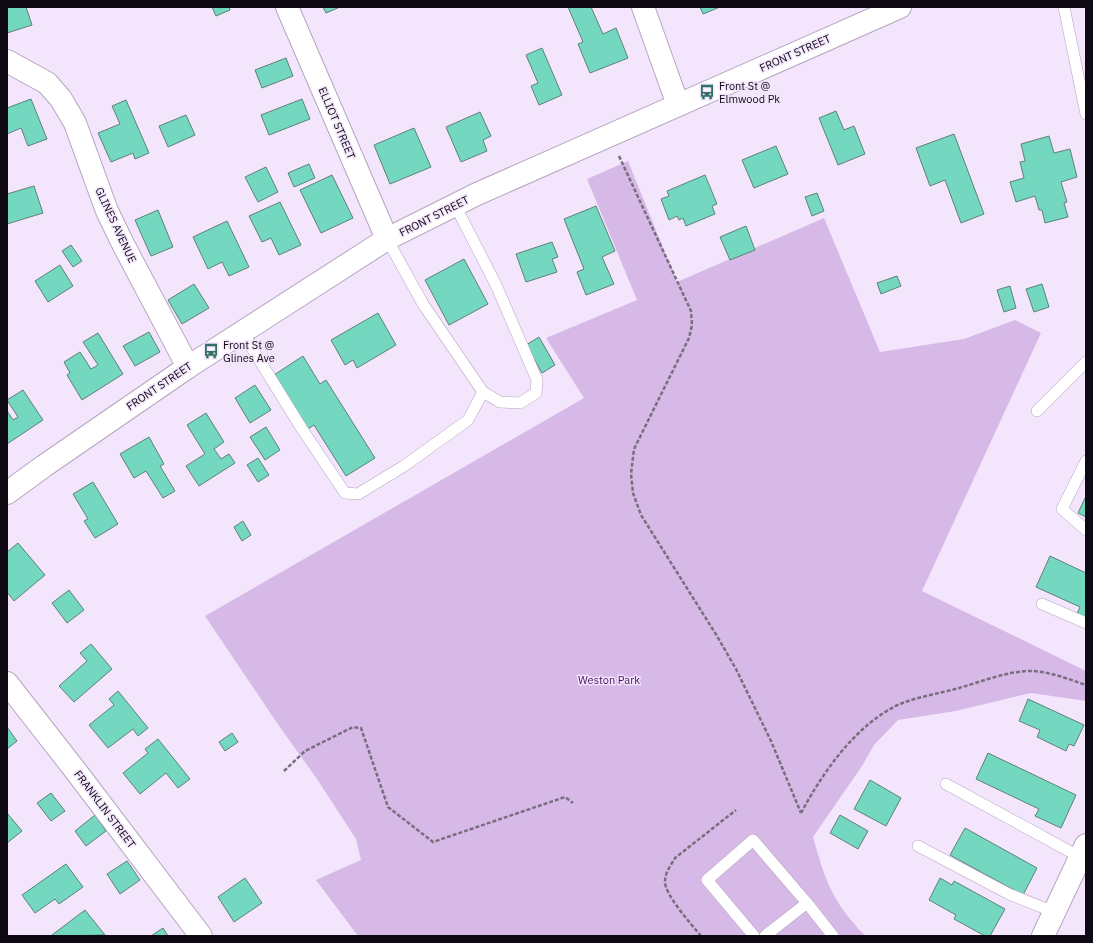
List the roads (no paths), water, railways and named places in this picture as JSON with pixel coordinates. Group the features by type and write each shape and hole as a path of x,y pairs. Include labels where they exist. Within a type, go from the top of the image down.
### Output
{"street":[{"name":"ELLIOT STREET","path":"287,7 387,239"},
{"path":"643,7 678,106"},
{"name":"FRONT STREET","path":"7,493 188,367 387,239 477,194 900,7"},
{"name":"GLINES AVENUE","path":"7,61 47,83 61,99 75,123 107,211 188,367"},
{"name":"FRANKLIN STREET","path":"7,683 71,763 201,936"},
{"path":"1043,936 1083,851"}],"lane":[{"path":"1064,7 1086,114"},
{"path":"387,239 423,304 483,392 500,402 520,403 536,394 537,380 496,285 456,205"},
{"path":"242,332 302,429 345,493 358,494 404,466 468,420 483,392"},
{"path":"1037,411 1086,362"},
{"path":"1086,461 1062,510 1086,530"},
{"path":"1042,604 1086,623"},
{"path":"946,784 1083,851"},
{"path":"754,936 707,880 752,840 807,903 832,936"},
{"path":"918,846 1008,894 1054,912"},
{"path":"765,936 807,903"}],"place":[{"name":"Front St @ Elmwood Pk","path":"707,92"},
{"name":"Front St @ Glines Ave","path":"211,351"}],"park label":[{"name":"Weston Park","path":"609,680"}]}
